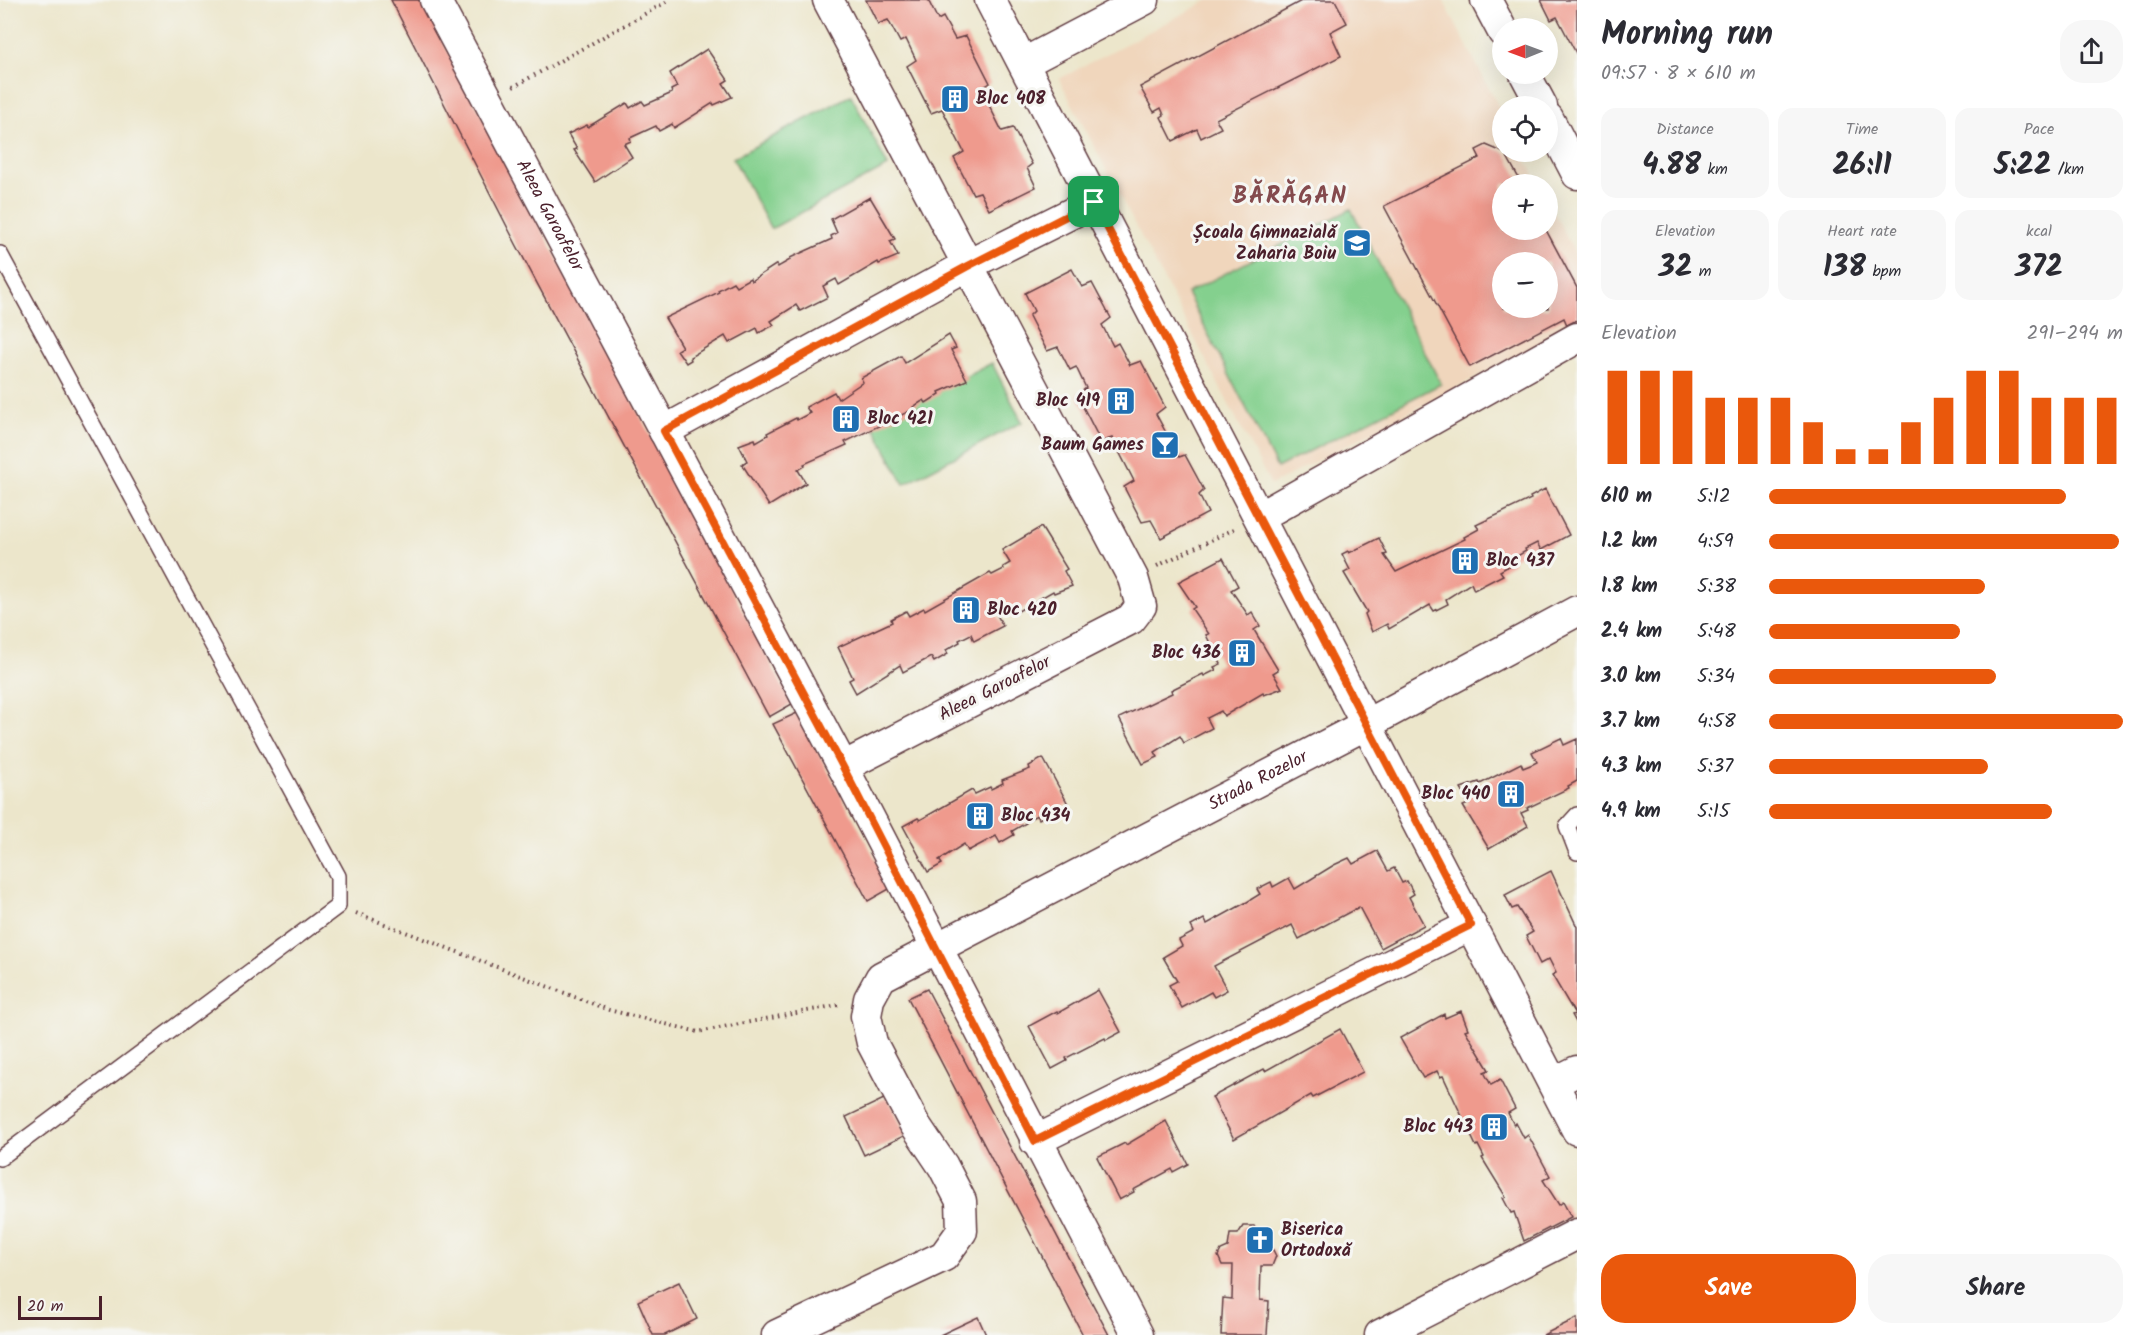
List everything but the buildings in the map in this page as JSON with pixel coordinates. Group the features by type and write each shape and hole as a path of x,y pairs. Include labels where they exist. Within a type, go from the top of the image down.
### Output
{"street":[{"name":"Aleea Garoafelor","path":"435,0 843,767 1131,619 1141,606 1133,578 828,0"},
{"path":"990,0 1471,925 1565,1077 1577,1130"},
{"path":"1024,63 1144,0"},
{"path":"1486,0 1496,18"},
{"path":"1558,137 1577,174"},
{"path":"664,431 968,266 1094,202"},
{"path":"1259,517 1577,338"},
{"name":"Strada Rozelor","path":"868,999 881,977 1367,724 1577,611"},
{"path":"843,767 1035,1141 1138,1335"},
{"path":"1035,1141 1471,925"},
{"path":"777,1335 944,1256 962,1231 961,1201 943,1166 914,1123 872,1043 866,1016 868,999"},
{"path":"1380,1335 1577,1234"}],"lane":[{"path":"0,254 338,876 338,906 0,1158"},
{"path":"1577,815 1567,826 1577,852"}],"path":[{"path":"488,100 670,0"},
{"path":"1133,578 1259,517"},
{"path":"338,906 609,1010 698,1032 868,999"}],"shaded area":[{"name":"Școala Gimnazială Zaharia Boiu","path":"1209,0 1443,0 1493,96 1492,162 1527,162 1534,174 1492,174 1492,240 1558,240 1558,220 1577,257 1577,324 1271,485 1059,79"}],"green space":[{"path":"851,95 888,166 771,229 733,158"},
{"path":"1351,209 1441,384 1277,468 1187,293"},
{"path":"992,363 1022,422 904,484 873,425"}],"place":[{"name":"Bloc 408","path":"955,99"},
{"name":"Școala Gimnazială Zaharia Boiu","path":"1357,243"},
{"name":"Bloc 419","path":"1121,401"},
{"name":"Bloc 421","path":"846,419"},
{"name":"Baum Games","path":"1165,445"},
{"name":"Bloc 437","path":"1465,561"},
{"name":"Bloc 420","path":"966,610"},
{"name":"Bloc 436","path":"1242,653"},
{"name":"Bloc 440","path":"1511,794"},
{"name":"Bloc 434","path":"980,816"},
{"name":"Bloc 443","path":"1494,1127"},
{"name":"Biserica Ortodoxă","path":"1260,1240"}],"district":[{"name":"BĂRĂGAN","path":"1290,196"}],"route":[{"path":"1094,202 1471,925 1035,1141 843,767 664,431 968,266 1094,202"}]}
